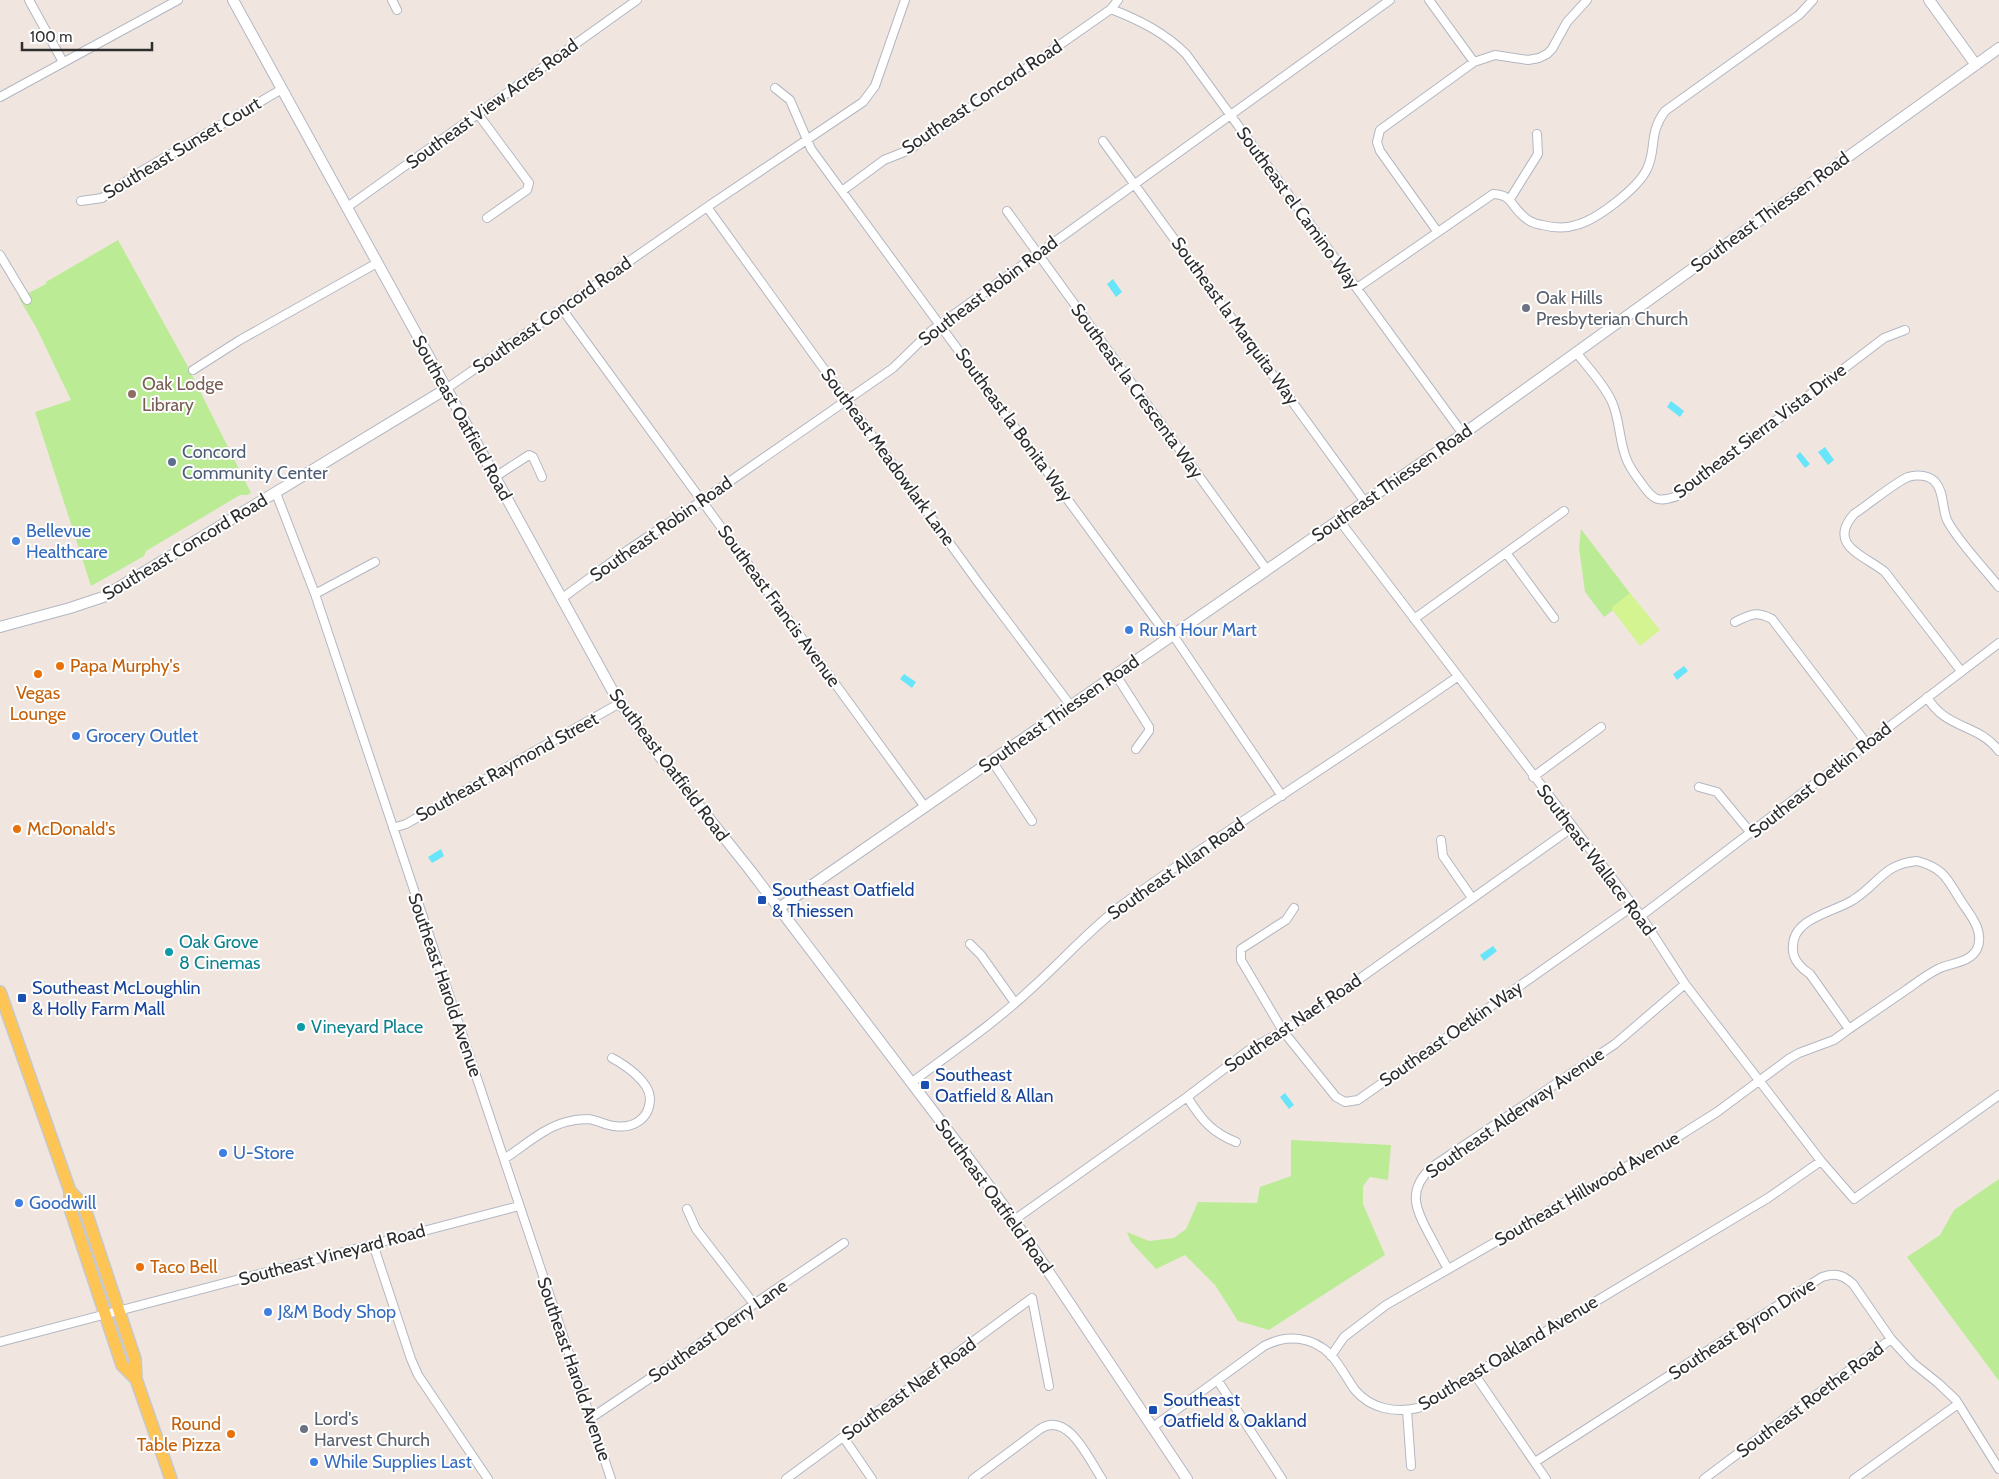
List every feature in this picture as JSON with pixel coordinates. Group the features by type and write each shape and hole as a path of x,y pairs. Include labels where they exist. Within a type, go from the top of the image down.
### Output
{"main road":[{"name":"Southeast Oatfield Road","path":"233,0 561,599 620,703 656,752 779,908 1014,1220 1187,1479"},
{"path":"1929,0 1976,65"},
{"name":"Southeast Thiessen Road","path":"779,908 1463,434 1999,48"},
{"name":"Southeast Concord Road","path":"0,627 103,597 446,389"},
{"path":"0,992 70,1191 70,1208 122,1365 136,1379"},
{"path":"70,1191 84,1206 135,1359 136,1379 171,1479"}],"street":[{"path":"29,0 63,62"},
{"path":"0,97 178,0"},
{"path":"392,0 397,10"},
{"name":"Southeast View Acres Road","path":"346,208 637,0"},
{"name":"Southeast Concord Road","path":"446,389 707,207 863,102 875,86 905,0"},
{"name":"Southeast Concord Road","path":"842,191 884,160 909,150 1111,9 1118,0"},
{"name":"Southeast Robin Road","path":"561,599 628,550 893,368 916,344 940,324 1390,0"},
{"path":"1429,0 1474,62"},
{"path":"1438,231 1380,151 1377,135 1386,125 1474,62 1495,56 1528,60 1547,54 1552,49 1567,22 1586,0"},
{"path":"1357,288 1493,194 1501,194 1510,199 1521,215 1540,225 1561,228 1588,221 1629,192 1642,178 1650,161 1656,126 1665,111 1799,15 1813,0"},
{"name":"Southeast el Camino Way","path":"1111,9 1144,23 1174,43 1186,54 1463,434"},
{"name":"Southeast la Bonita Way","path":"775,88 790,100 806,140 842,191 1171,637 1282,796"},
{"name":"Southeast Sunset Court","path":"81,201 102,198 140,172 282,89"},
{"path":"478,114 529,183 527,190 488,218"},
{"path":"1510,199 1538,154 1538,134"},
{"name":"Southeast la Marquita Way","path":"1103,142 1365,502"},
{"name":"Southeast Meadowlark Lane","path":"707,207 846,401 1071,706"},
{"name":"Southeast la Crescenta Way","path":"1006,211 1267,570"},
{"path":"0,255 27,300"},
{"path":"193,370 240,340 377,263"},
{"name":"Southeast Francis Avenue","path":"562,309 925,807"},
{"name":"Southeast Sierra Vista Drive","path":"1576,352 1612,402 1629,465 1650,495 1657,499 1666,500 1676,496 1884,338 1905,330"},
{"path":"495,477 529,455 533,457 542,477"},
{"path":"1961,671 1885,572 1874,563 1856,555 1849,548 1845,539 1848,521 1854,514 1907,478 1919,475 1931,478 1942,495 1944,511 1951,526 1999,587"},
{"name":"Southeast Harold Avenue","path":"276,493 315,594 611,1479"},
{"path":"1414,619 1507,554 1564,511"},
{"name":"Southeast Wallace Road","path":"1339,520 1533,777 1641,916 1685,984 1821,1161 1854,1199 1999,1095"},
{"path":"1507,554 1554,618"},
{"path":"315,594 375,562"},
{"path":"1735,622 1750,615 1761,614 1772,619 1867,744"},
{"name":"Southeast Oetkin Road","path":"1641,916 1999,643"},
{"path":"1116,675 1149,727 1149,731 1136,749"},
{"name":"Southeast Allan Road","path":"911,1083 1015,1003 1112,913 1282,796 1380,732 1457,677"},
{"path":"1927,697 1936,710 1946,719 1979,733 1987,738 1999,751"},
{"name":"Southeast Raymond Street","path":"393,828 406,824 620,703"},
{"path":"1533,777 1601,727"},
{"path":"992,761 1032,821"},
{"path":"1699,788 1717,792 1751,833"},
{"name":"Southeast Naef Road","path":"1014,1220 1187,1097 1249,1050 1300,1020 1573,827"},
{"path":"1441,840 1443,856 1472,898"},
{"name":"Southeast Hillwood Avenue","path":"1331,1356 1344,1337 1386,1305 1671,1141 1716,1112 1799,1052 1827,1043 1849,1029 1927,976 1943,967 1962,962 1973,955 1978,948 1980,937 1977,926 1939,869 1917,861 1897,865 1886,871 1855,898 1812,919 1800,927 1795,934 1792,948 1793,955 1802,969 1810,974 1849,1029"},
{"name":"Southeast Oetkin Way","path":"1294,908 1286,920 1241,950 1241,960 1283,1031 1336,1097 1345,1102 1358,1100 1633,906"},
{"path":"970,944 981,955 1015,1003"},
{"name":"Southeast Alderway Avenue","path":"1448,1268 1418,1213 1415,1199 1416,1190 1424,1174 1614,1044 1685,984"},
{"path":"504,1159 551,1128 564,1122 588,1119 620,1126 635,1125 646,1116 650,1099 649,1092 631,1068 612,1058"},
{"path":"1187,1097 1196,1112 1211,1129 1219,1135 1236,1142"},
{"name":"Southeast Oakland Avenue","path":"1153,1427 1264,1346 1281,1339 1295,1338 1309,1341 1331,1356 1355,1390 1366,1400 1386,1409 1407,1410 1427,1404 1768,1198 1821,1161"},
{"name":"Southeast Vineyard Road","path":"0,1342 519,1206"},
{"path":"687,1209 696,1228 754,1304"},
{"name":"Southeast Derry Lane","path":"591,1418 844,1243"},
{"path":"373,1244 418,1375 488,1479"},
{"name":"Southeast Byron Drive","path":"1534,1462 1822,1278 1833,1274 1845,1276 1853,1284 1891,1339 1912,1362 1938,1383 1958,1404 1999,1469"},
{"name":"Southeast Naef Road","path":"786,1479 1032,1298 1049,1386"},
{"name":"Southeast Roethe Road","path":"1704,1479 1891,1339"},
{"path":"1475,1375 1546,1479"},
{"path":"1218,1381 1282,1479"},
{"path":"1854,1479 1958,1404"},
{"path":"1407,1410 1409,1452 1412,1466"},
{"path":"973,1479 1047,1424 1055,1423 1064,1426 1071,1433 1102,1479"},
{"path":"844,1438 872,1479"}],"green space":[{"path":"118,240 187,365 251,493 240,495 146,551 144,556 91,586 35,412 71,400 37,329 19,298 46,284 46,282"},
{"path":"1581,529 1632,596 1604,617 1585,592 1579,548"},
{"path":"1630,593 1660,630 1640,646 1611,608"},
{"path":"1291,1140 1391,1145 1388,1180 1370,1177 1363,1186 1363,1204 1385,1255 1269,1330 1238,1321 1215,1285 1185,1255 1156,1269 1131,1242 1127,1232 1149,1241 1174,1238 1186,1229 1198,1202 1257,1203 1260,1187 1291,1176"},
{"path":"1999,1179 1999,1381 1907,1257 1940,1235 1954,1210"}],"water":[{"path":"1113,279 1122,292 1116,297 1107,284"},
{"path":"1671,401 1684,411 1680,417 1667,407"},
{"path":"1825,447 1834,460 1828,465 1818,452"},
{"path":"1800,452 1810,464 1805,468 1796,456"},
{"path":"1684,666 1688,671 1677,680 1673,674"},
{"path":"904,674 916,682 912,688 900,679"},
{"path":"441,849 444,856 432,863 428,857"},
{"path":"1493,946 1497,951 1484,961 1480,955"},
{"path":"1285,1093 1294,1105 1289,1109 1280,1097"}],"place":[{"name":"Oak Hills Presbyterian Church","path":"1526,308"},
{"name":"Oak Lodge Library","path":"132,394"},
{"name":"Concord Community Center","path":"172,462"},
{"name":"Bellevue Healthcare","path":"16,541"},
{"name":"Rush Hour Mart","path":"1129,630"},
{"name":"Papa Murphy's","path":"60,666"},
{"name":"Vegas Lounge","path":"38,674"},
{"name":"Grocery Outlet","path":"76,736"},
{"name":"McDonald's","path":"17,829"},
{"name":"Southeast Oatfield & Thiessen","path":"762,900"},
{"name":"Oak Grove 8 Cinemas","path":"169,952"},
{"name":"Southeast McLoughlin & Holly Farm Mall","path":"22,998"},
{"name":"Vineyard Place","path":"301,1027"},
{"name":"Southeast Oatfield & Allan","path":"925,1085"},
{"name":"U-Store","path":"223,1153"},
{"name":"Goodwill","path":"19,1203"},
{"name":"Taco Bell","path":"140,1267"},
{"name":"J&M Body Shop","path":"268,1312"},
{"name":"Southeast Oatfield & Oakland","path":"1153,1410"},
{"name":"Lord's Harvest Church","path":"304,1429"},
{"name":"Round Table Pizza","path":"231,1434"},
{"name":"While Supplies Last","path":"314,1462"}]}
